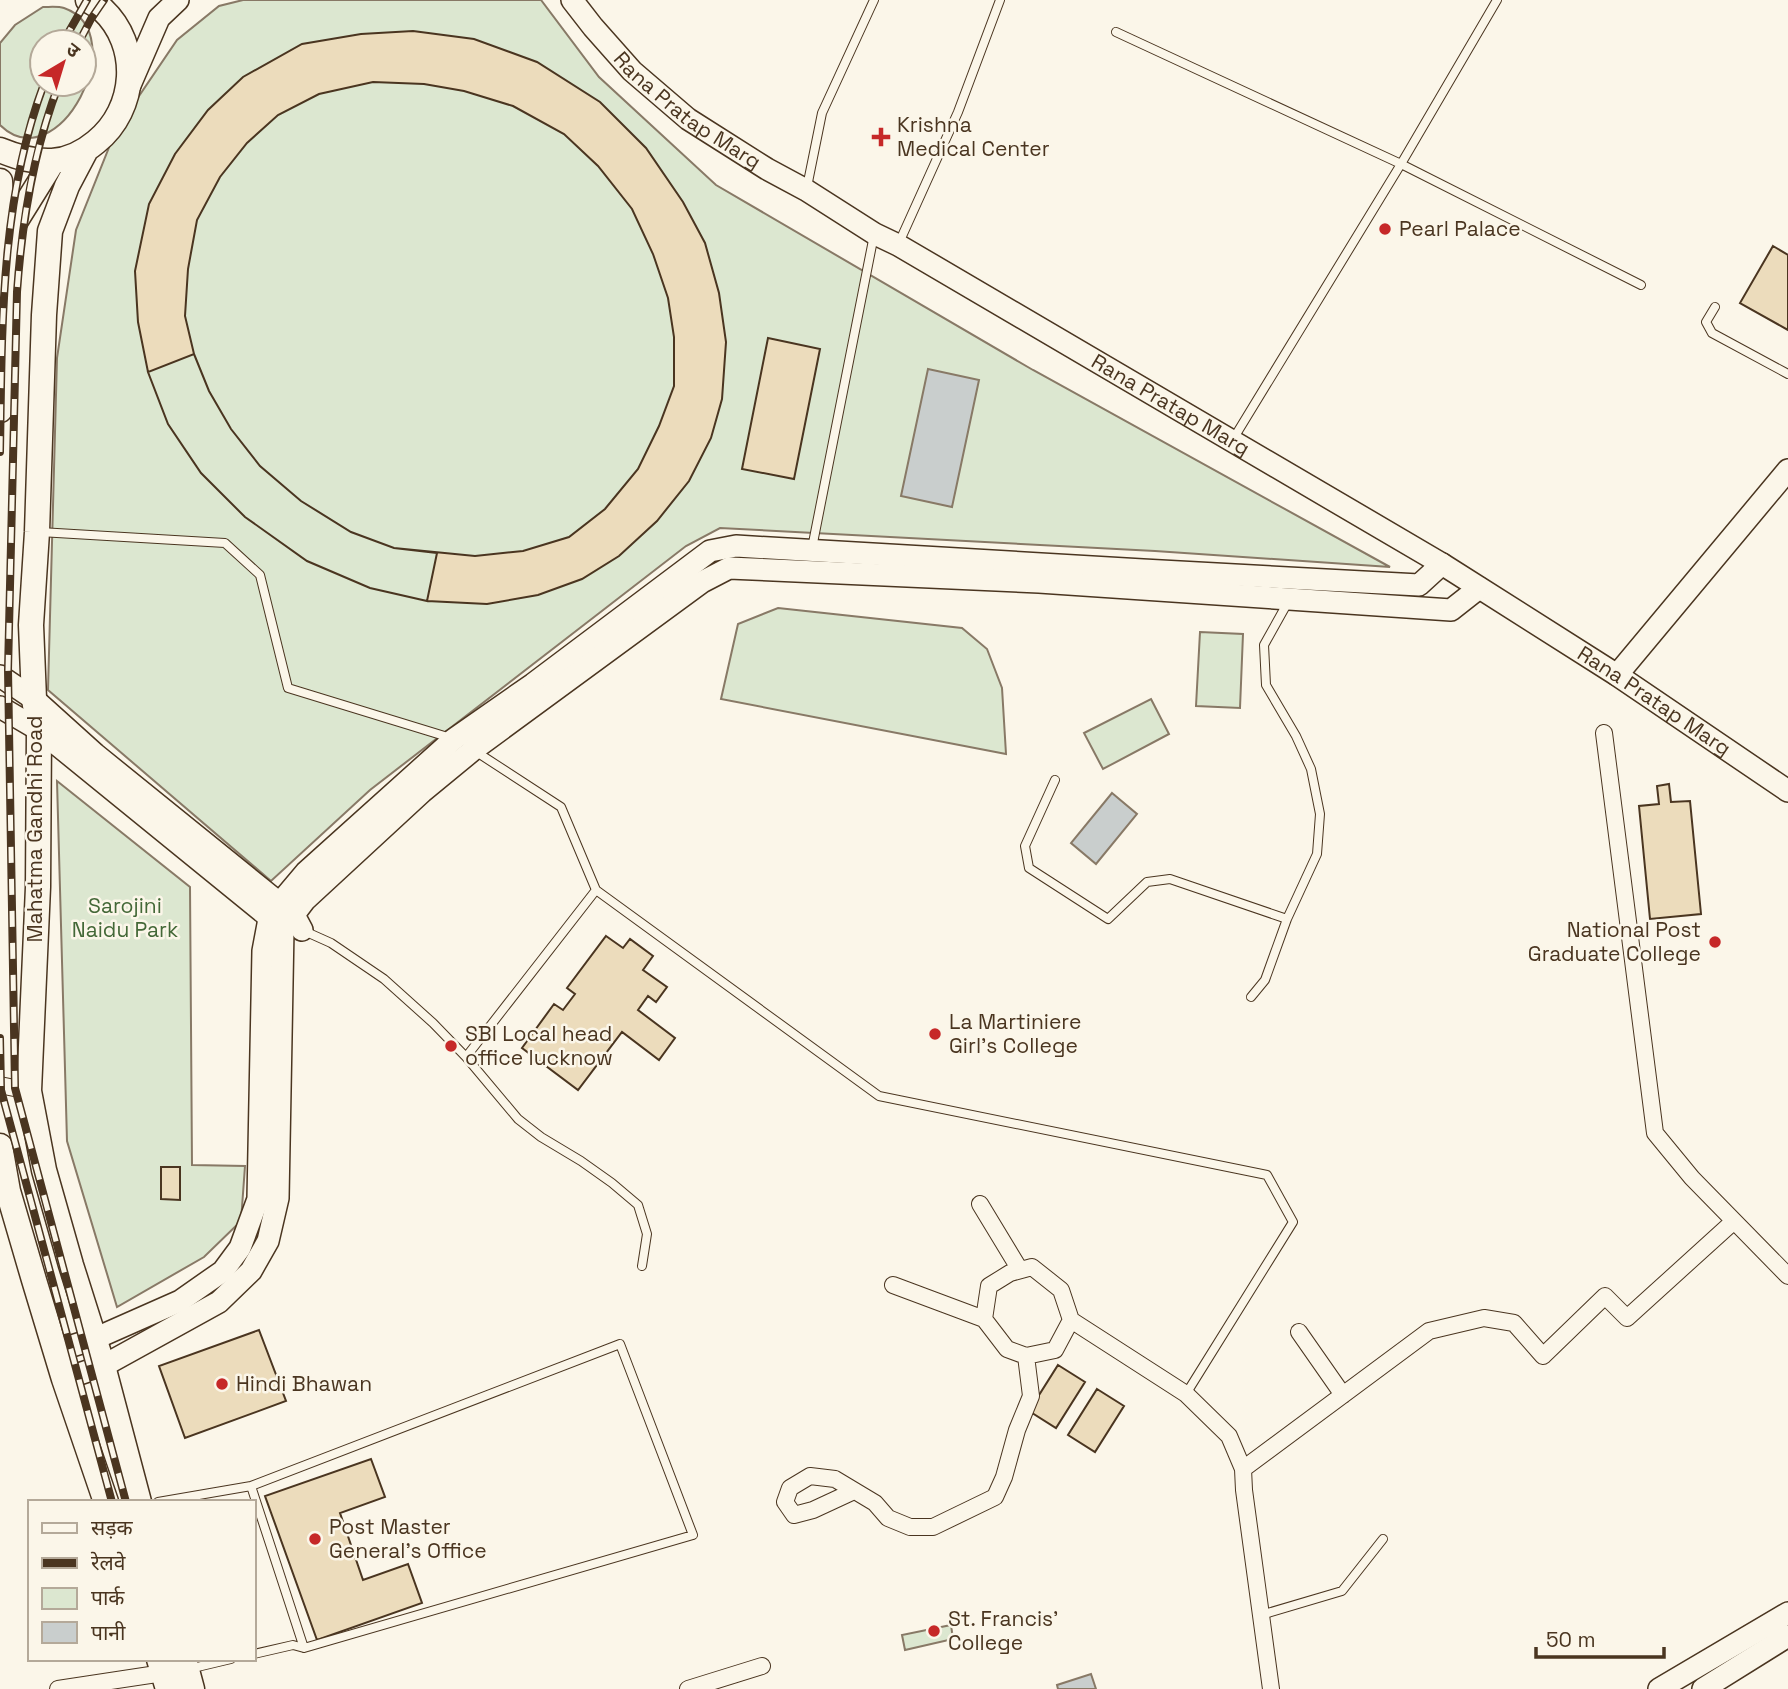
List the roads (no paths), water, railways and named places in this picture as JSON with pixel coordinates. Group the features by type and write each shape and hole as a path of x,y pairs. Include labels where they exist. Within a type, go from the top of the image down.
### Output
{"main road":[{"path":"0,150 24,159 53,161 86,150 106,134 121,112 129,87 128,59 119,32 101,3"},
{"name":"Mahatma Gandhi Road","path":"86,150 67,186 50,231 44,315 31,625 34,699 39,730 37,887 29,1091 44,1170 103,1366 138,1500"},
{"path":"5,235 53,161"},
{"path":"0,181 5,235 0,410"},
{"path":"0,1146 8,1191 55,1350 105,1500"}],"street":[{"path":"129,87 159,18 178,0"},
{"name":"Rana Pratap Marg","path":"572,0 632,71 688,119 874,234 898,245 1442,564 1617,675 1788,791"},
{"path":"1617,675 1788,470"},
{"path":"64,1379 103,1366 219,1302 251,1270 268,1241 278,1198 286,919 306,872 454,739 533,684 710,551 736,545 1419,585 1442,564"},
{"path":"55,1350 94,1339 180,1301 223,1271 240,1248 258,1199 263,951 286,919 384,826 473,750 702,582 729,568 1039,582 1451,610 1479,588"},
{"path":"0,676 34,699 286,919"},
{"path":"0,707 39,730 286,919"},
{"path":"1604,733 1655,1133 1692,1178 1788,1276"},
{"path":"0,1085 29,1091"},
{"path":"979,1204 1020,1270"},
{"path":"1243,1469 1429,1331 1484,1318 1514,1323 1543,1356 1605,1296 1627,1318 1734,1221"},
{"path":"984,1319 989,1286 1010,1273 1032,1267 1061,1290 1071,1320 1186,1394 1228,1436 1243,1469 1270,1689"},
{"path":"893,1285 984,1319 1007,1349 1026,1356 1055,1350 1071,1320"},
{"path":"1299,1332 1343,1395"},
{"path":"854,1491 875,1503 888,1518 910,1527 933,1527 995,1497 1031,1396 1026,1356"},
{"path":"1659,1689 1788,1613"},
{"path":"1703,1689 1788,1636"},
{"path":"688,1689 762,1666"},
{"path":"58,1689 176,1673"}],"lane":[{"path":"806,190 822,113 874,0"},
{"path":"898,245 958,112 1000,0"},
{"path":"1232,441 1497,0"},
{"path":"1116,32 1401,163 1641,285"},
{"path":"808,572 874,234"},
{"path":"1715,307 1706,322 1712,333 1788,374"},
{"path":"37,532 225,543 260,575 288,688 454,739 561,807 596,890 879,1096 1267,1175 1293,1222 1186,1394"},
{"path":"1251,997 1265,980 1287,919 1317,854 1320,814 1311,769 1296,736 1266,685 1264,645 1289,599"},
{"path":"1055,780 1025,846 1029,868 1108,919 1147,882 1170,879 1287,919"},
{"path":"466,1057 596,890"},
{"path":"286,919 331,943 384,979 466,1057 518,1119 612,1183 638,1205 647,1234 642,1266"},
{"path":"170,1500 251,1486 620,1344 693,1535 304,1648 293,1645 256,1654"},
{"path":"251,1486 256,1500"},
{"path":"256,1501 304,1648"},
{"path":"1261,1615 1342,1591 1383,1539"},
{"path":"176,1673 222,1661"}],"water":[{"path":"928,369 979,380 952,507 901,496"},
{"path":"1112,793 1137,814 1096,864 1071,843"},
{"path":"1091,1674 1096,1689 1058,1689 1057,1685"}],"railway":[{"path":"71,28 87,0"},
{"path":"86,28 104,0"},
{"path":"0,452 3,312 11,219 19,174 40,98"},
{"path":"54,98 30,187 17,292 8,670 15,1088 125,1500"},
{"path":"0,1038 1,1090 111,1500"}],"place":[{"name":"Krishna Medical Center","path":"881,137"},
{"name":"Pearl Palace","path":"1385,229"},
{"name":"National Post Graduate College","path":"1715,942"},
{"name":"La Martiniere Girl's College","path":"935,1034"},
{"name":"SBI Local head office lucknow","path":"451,1046"},
{"name":"Hindi Bhawan","path":"222,1384"},
{"name":"Post Master General's Office","path":"315,1539"},
{"name":"St. Francis' College","path":"934,1631"}],"park label":[{"name":"Sarojini Naidu Park","path":"125,918"}]}
